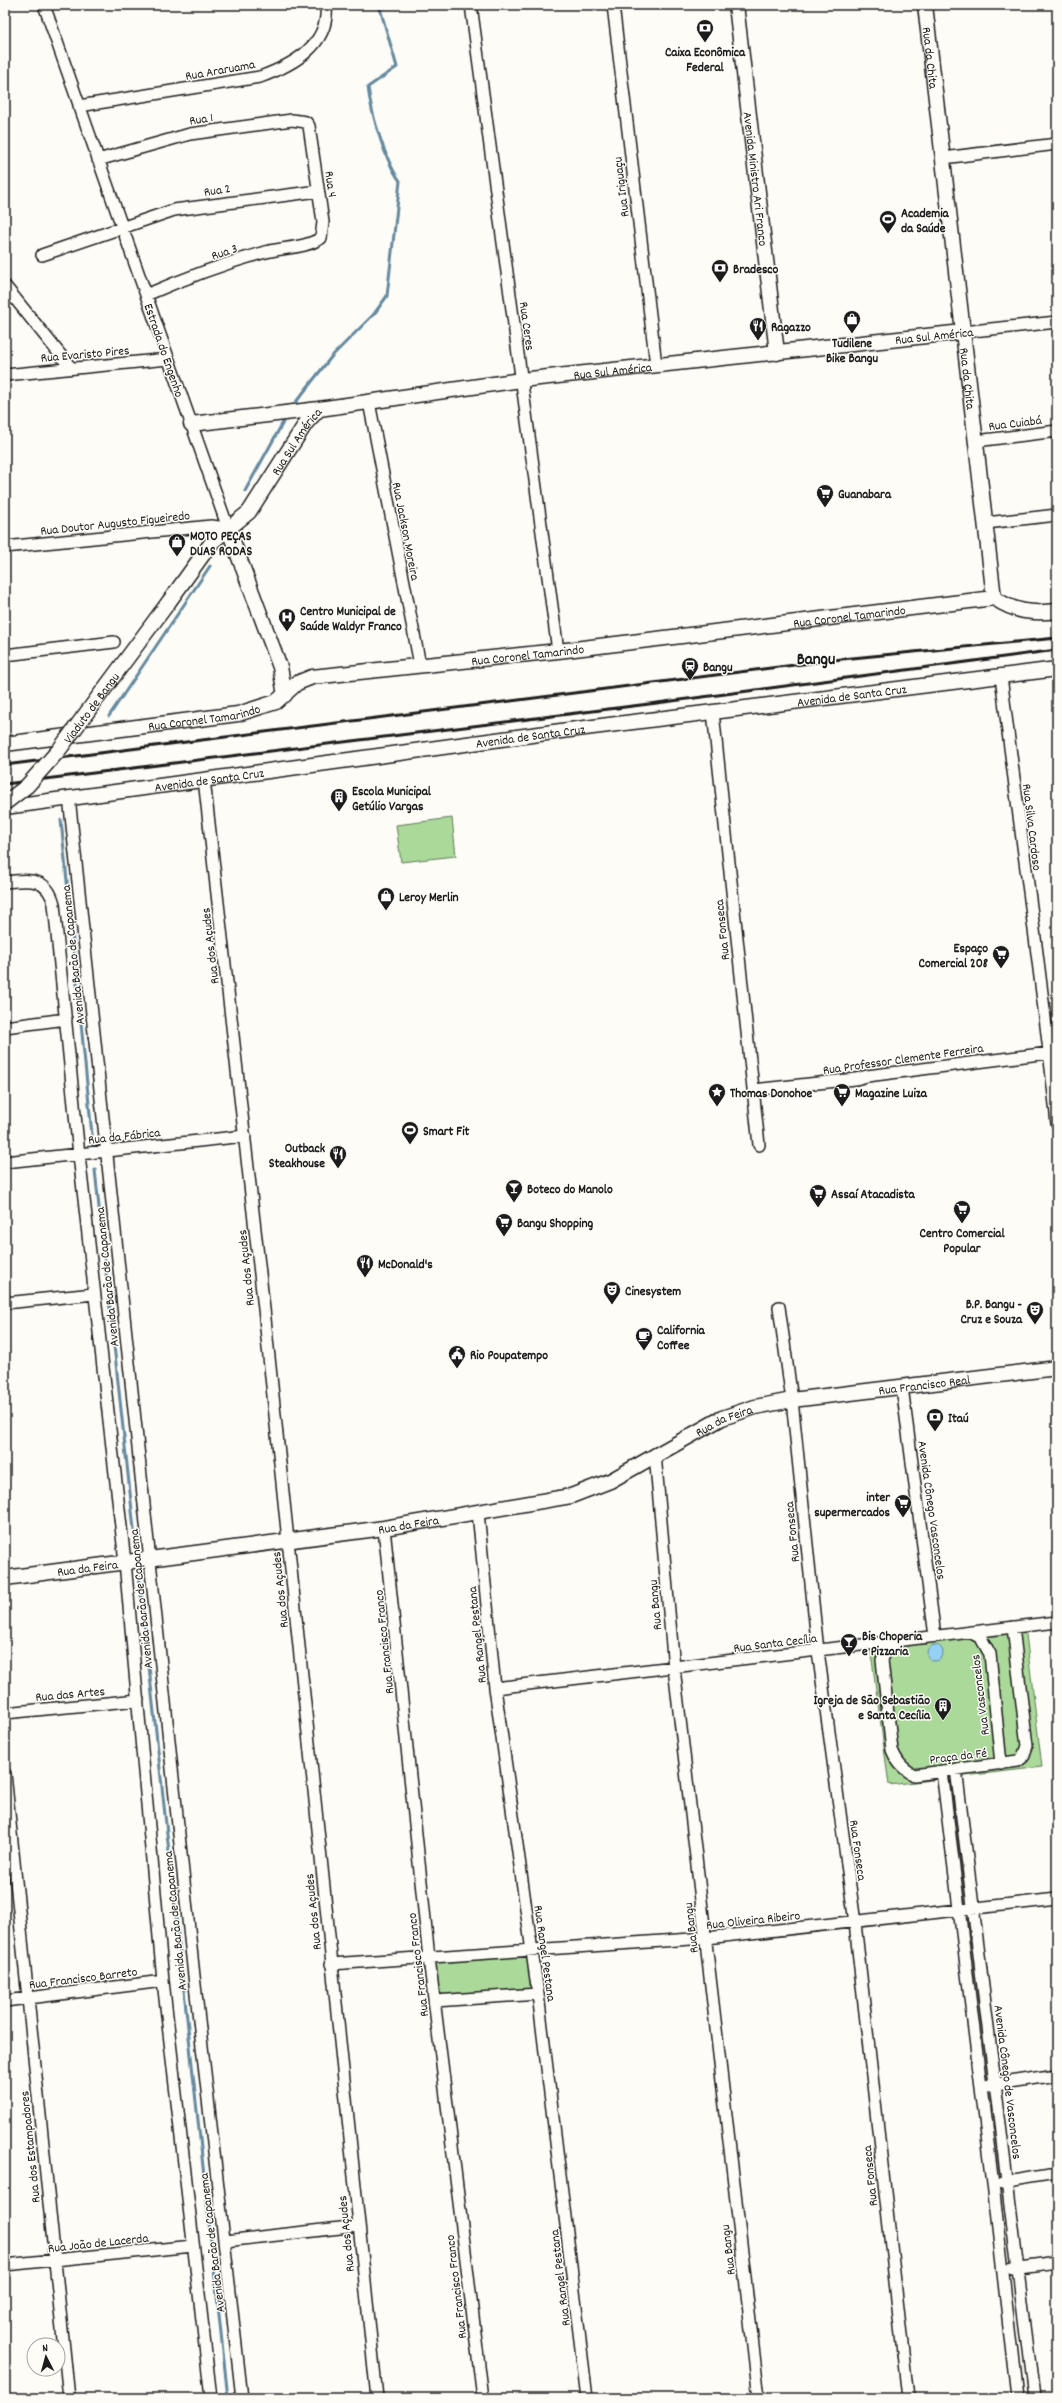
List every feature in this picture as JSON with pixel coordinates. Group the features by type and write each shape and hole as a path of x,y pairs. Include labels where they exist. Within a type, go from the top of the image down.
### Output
{"main road":[{"name":"Avenida Ministro Ari Franco","path":"736,5 777,353"},
{"name":"Rua da Chita","path":"926,5 994,598"},
{"name":"Rua Sul América","path":"168,603 212,542 249,512 306,423 319,409 522,380 963,332"},
{"path":"191,424 300,410 319,409"},
{"name":"Estrada do Engenho","path":"228,528 280,667 285,695"},
{"path":"994,598 1009,608 1025,612 1057,611"},
{"name":"Rua Coronel Tamarindo","path":"5,744 238,714 264,708 285,695 297,683 312,677 558,651 994,598"},
{"name":"Viaduto de Bangu","path":"5,804 26,786 59,750 168,603"},
{"name":"Avenida de Santa Cruz","path":"5,807 69,797 713,712 1057,669"},
{"name":"Rua Francisco Real","path":"792,1400 1057,1368"},
{"name":"Rua da Feira","path":"5,1578 384,1528 584,1493 610,1481 655,1454 722,1418 755,1407 792,1400"}],"street":[{"name":"Estrada do Engenho","path":"44,5 228,528"},
{"name":"Rua Araruama","path":"80,106 260,77 282,69 301,58 316,42 325,28 326,5"},
{"name":"Rua Ceres","path":"471,5 558,651"},
{"name":"Rua Iriguaçu","path":"613,5 656,365"},
{"name":"Rua 1","path":"98,160 190,134 292,120 306,122 309,126"},
{"name":"Rua 4","path":"309,126 323,233 321,238 315,242"},
{"path":"943,158 1057,144"},
{"name":"Rua 2","path":"42,255 174,210 318,191"},
{"name":"Rua 3","path":"146,295 263,252 315,242"},
{"path":"5,286 72,368"},
{"name":"Rua Sul América","path":"963,332 1057,322"},
{"name":"Rua Evaristo Pires","path":"5,375 168,359"},
{"name":"Rua Jackson Moreira","path":"369,402 420,665"},
{"name":"Rua Cuiabá","path":"976,441 1057,431"},
{"path":"986,523 1057,515"},
{"name":"Rua Doutor Augusto Figueiredo","path":"5,546 211,526 228,528"},
{"path":"5,655 114,642"},
{"name":"Rua Silva Cardoso","path":"1001,676 1024,867 1054,1052 1057,1124"},
{"name":"Rua Fonseca","path":"713,712 759,1145"},
{"name":"Rua dos Açudes","path":"204,779 245,1136 376,2398"},
{"name":"Avenida Barão de Capanema","path":"69,797 107,1152 147,1559 242,2398"},
{"name":"Avenida Barão de Capanema","path":"5,882 35,881 43,884 49,891 54,904 94,1294 127,1562 163,1981 211,2398"},
{"path":"5,1027 66,1019"},
{"name":"Rua Professor Clemente Ferreira","path":"753,1090 856,1079 867,1076 1054,1052"},
{"name":"Rua da Fábrica","path":"5,1162 245,1136"},
{"path":"5,1302 94,1294"},
{"name":"Rua Fonseca","path":"779,1307 792,1400 818,1651 855,1923 908,2398"},
{"name":"Avenida Cônego Vasconcelos","path":"902,1387 935,1636"},
{"name":"Rua Bangu","path":"655,1454 674,1668 759,2398"},
{"name":"Rua Rangel Pestana","path":"478,1512 495,1688 538,1994 587,2398"},
{"name":"Rua Francisco Franco","path":"384,1528 430,1958 483,2398"},
{"name":"Rua Santa Cecília","path":"495,1688 897,1642 935,1636 1057,1622"},
{"name":"Praça da Fé","path":"897,1642 887,1648 882,1660 892,1750 903,1769 914,1775 1018,1762 1023,1757 1027,1746 1013,1627"},
{"name":"Rua Vasconcelos","path":"970,1632 981,1638 990,1654 1001,1764"},
{"name":"Rua das Artes","path":"5,1713 138,1700"},
{"name":"Avenida Cônego de Vasconcelos","path":"956,1769 1034,2398"},
{"path":"942,1771 993,2184 1017,2398"},
{"name":"Rua dos Estampadores","path":"5,1774 69,2398"},
{"name":"Rua Oliveira Ribeiro","path":"331,1964 706,1938 960,1912 1057,1899"},
{"name":"Rua Francisco Barreto","path":"5,2001 163,1981"},
{"path":"435,2001 538,1994"},
{"path":"981,2087 1057,2075"},
{"path":"993,2184 1008,2183 1057,2174"},
{"path":"225,2241 358,2226"},
{"name":"Rua João de Lacerda","path":"5,2265 193,2246"},
{"path":"1003,2271 1057,2263"}],"green space":[{"path":"452,818 456,856 401,862 396,825"},
{"path":"1025,1626 1042,1767 889,1785 870,1645"},
{"path":"532,1950 538,1994 435,2001 429,1958"}],"water":[{"path":"932,1645 938,1645 943,1650 941,1659 938,1661 932,1661 927,1656 927,1650"}],"waterway":[{"path":"292,407 332,356 374,314 387,296 400,181 394,172 384,149 372,110 368,87 397,67 379,5"},
{"path":"245,491 286,417"},
{"path":"109,716 210,566"},
{"path":"61,820 93,1145"},
{"path":"95,1170 137,1557"},
{"path":"138,1565 228,2398"}],"railway":[{"path":"5,765 842,659 1057,638"},
{"path":"5,784 657,703 1057,650"}],"place":[{"name":"Caixa Econômica Federal","path":"705,43"},
{"name":"Academia da Saúde","path":"888,234"},
{"name":"Bradesco","path":"720,283"},
{"name":"Tudilene Bike Bangu","path":"852,334"},
{"name":"Ragazzo","path":"758,341"},
{"name":"Guanabara","path":"825,508"},
{"name":"MOTO PEÇAS DUAS RODAS","path":"177,557"},
{"name":"Centro Municipal de Saúde Waldyr Franco","path":"287,632"},
{"name":"Bangu","path":"690,681"},
{"name":"Escola Municipal Getúlio Vargas","path":"339,812"},
{"name":"Leroy Merlin","path":"386,911"},
{"name":"Espaço Comercial 208","path":"1001,969"},
{"name":"Thomas Donohoe","path":"717,1107"},
{"name":"Magazine Luiza","path":"842,1107"},
{"name":"Smart Fit","path":"410,1145"},
{"name":"Outback Steakhouse","path":"338,1169"},
{"name":"Boteco do Manolo","path":"514,1203"},
{"name":"Assaí Atacadista","path":"818,1208"},
{"name":"Centro Comercial Popular","path":"962,1224"},
{"name":"Bangu Shopping","path":"504,1237"},
{"name":"McDonald's","path":"365,1278"},
{"name":"Cinesystem","path":"612,1305"},
{"name":"B.P. Bangu - Cruz e Souza","path":"1035,1325"},
{"name":"California Coffee","path":"644,1351"},
{"name":"Rio Poupatempo","path":"457,1369"},
{"name":"Itaú","path":"935,1432"},
{"name":"inter supermercados","path":"903,1518"},
{"name":"Bis Choperia e Pizzaria","path":"849,1657"},
{"name":"Igreja de São Sebastião e Santa Cecília","path":"943,1721"}],"district":[{"name":"Bangu","path":"816,658"}]}
